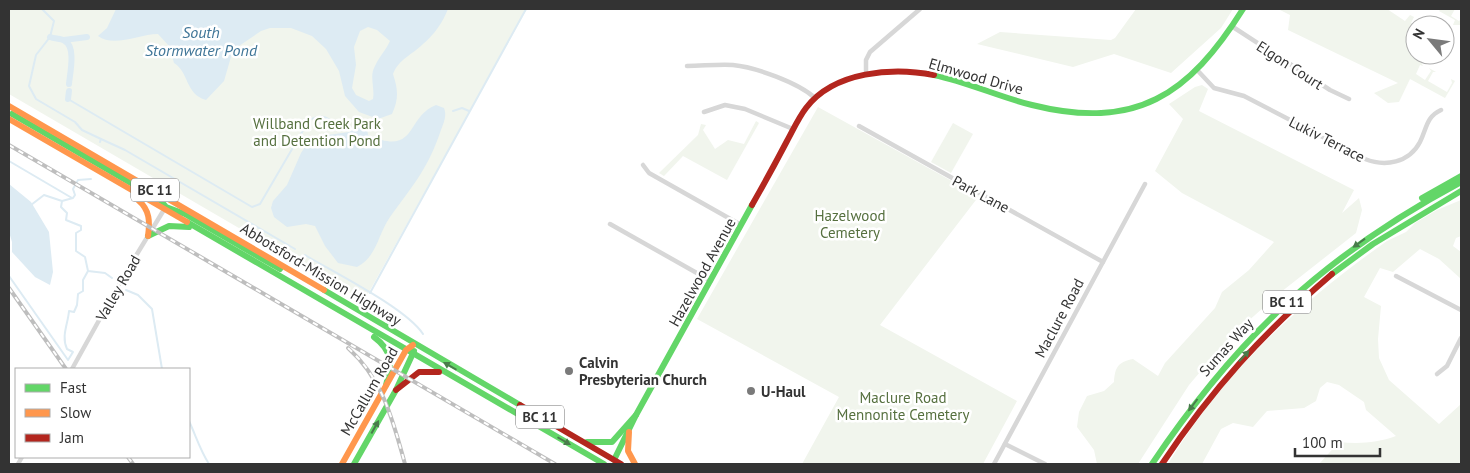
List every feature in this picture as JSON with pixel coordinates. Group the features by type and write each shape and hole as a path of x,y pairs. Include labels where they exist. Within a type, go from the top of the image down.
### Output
{"main road":[{"path":"1199,72 1222,44 1243,9"},
{"name":"Elmwood Drive","path":"815,98 838,82 866,75 902,71 922,72 950,78 1058,112 1094,115 1127,110 1158,100 1199,72"},
{"name":"Hazelwood Avenue","path":"614,460 636,415 805,109 815,98"},
{"name":"Abbotsford-Mission Highway","path":"9,106 204,218 300,278 414,345 621,464"},
{"path":"9,112 160,200 165,208 185,214 274,267 300,278"},
{"name":"Abbotsford-Mission Highway","path":"9,119 88,167 165,208 293,286 602,463"},
{"path":"88,167 145,205 149,216 148,236"},
{"path":"1373,233 1400,212 1461,176"},
{"name":"Sumas Way","path":"1152,464 1203,392 1257,330 1317,275 1373,233 1461,182"},
{"name":"Sumas Way","path":"1162,464 1215,390 1243,357 1282,317 1358,254 1436,204 1461,192"},
{"path":"148,236 162,228 173,225 187,226 202,232"},
{"path":"293,286 388,347 391,369 386,385"},
{"name":"McCallum Road","path":"342,464 406,350 414,345"},
{"name":"McCallum Road","path":"354,464 414,355 414,345"},
{"path":"396,390 407,378 418,371 434,371 448,375"},
{"path":"582,441 604,444 616,441 622,437 636,415"},
{"path":"629,432 628,451 635,464"},
{"path":"602,463 614,460"}],"street":[{"path":"866,75 866,60 870,52 920,9"},
{"name":"Elgon Court","path":"1233,27 1330,90 1349,99"},
{"path":"687,66 735,65 757,70 807,91 815,98"},
{"name":"Lukiv Terrace","path":"1199,72 1214,88 1244,96 1365,159 1380,163 1400,160 1411,153 1420,143 1427,122 1433,114 1441,110"},
{"path":"704,112 725,105 745,109 794,129"},
{"name":"Park Lane","path":"858,126 1103,262"},
{"path":"643,165 649,173 741,225"},
{"name":"Maclure Road","path":"994,464 1145,184"},
{"name":"Valley Road","path":"73,368 165,208"},
{"path":"610,224 711,281"},
{"path":"1396,276 1461,310"},
{"path":"1437,374 1447,366 1461,338"},
{"path":"1005,444 1044,464"}],"green space":[{"name":"Willband Creek Park and Detention Pond","path":"9,9 527,9 364,301 9,94"},
{"path":"1136,9 1233,9 1221,28 1171,73 1114,54 1073,67 977,44 1000,32 1111,40 1115,38"},
{"path":"1278,9 1387,9 1405,21 1405,65 1420,65 1416,74 1425,80 1431,71 1429,68 1436,72 1433,72 1428,81 1447,92 1452,83 1451,79 1455,81 1445,98 1410,79 1399,102 1388,103 1374,93 1398,83 1288,30 1290,15"},
{"path":"1441,9 1455,9 1452,15 1446,15 1439,11"},
{"path":"1455,18 1459,21 1461,19 1460,25 1455,25"},
{"path":"1202,85 1208,89 1199,111 1354,190 1342,213 1359,198 1362,210 1356,233 1281,292 1229,338 1189,385 1138,464 1097,464 1094,450 1077,427 1079,412 1087,396 1104,391 1114,382 1118,366 1128,360 1133,359 1158,376 1165,363 1215,308 1222,292 1249,270 1274,242 1182,193 1155,171 1183,119 1169,104 1195,87"},
{"name":"Hazelwood Cemetery","path":"818,107 979,196 880,325 1017,401 983,464 802,464 839,397 697,319"},
{"path":"756,121 759,123 727,180 683,156 664,176 659,173 698,135 701,124 706,125 703,130 715,149 728,140 744,144"},
{"path":"953,123 973,134 951,173 931,162"},
{"path":"1461,200 1461,236 1456,238 1453,246 1461,252 1461,279 1439,259 1420,249 1393,272 1380,268 1364,297 1381,306 1378,339 1379,358 1389,380 1439,424 1461,404 1461,464 1319,464 1339,442 1368,442 1396,436 1366,410 1364,402 1339,385 1327,382 1320,388 1316,401 1304,408 1267,411 1253,427 1233,423 1221,429 1202,464 1168,464 1190,430 1239,369 1294,314 1387,241 1406,232 1415,223 1437,210"}],"water":[{"name":"South Stormwater Pond","path":"116,9 448,9 431,37 402,61 396,69 393,74 397,94 396,104 392,114 378,119 359,112 345,96 339,71 326,49 312,36 291,28 270,28 261,31 233,50 224,81 206,100 194,93 179,67 174,63 169,46 158,34 111,41 98,36 107,28","holes":["368,27 377,30 390,41 373,70 373,99 369,101 356,95 352,88 356,65 354,47 360,31"]},
{"path":"436,105 444,108 445,116 431,156 390,217 373,251 364,263 357,267 338,263 325,246 315,226 306,224 287,227 274,217 271,208 273,201 287,185 301,153 314,137 349,132 366,121 368,135 384,141 395,141 409,133 419,118"},
{"path":"9,184 31,202 49,232 53,272 50,285 35,277 12,252 9,232"}],"waterway":[{"path":"42,9 54,21 50,37 36,55 29,86 36,99 75,122 82,130 101,139 100,142"},
{"path":"370,293 526,9"},
{"path":"50,37 63,40 68,44 72,61 69,84"},
{"path":"64,40 87,37"},
{"path":"68,99 69,91"},
{"path":"68,99 252,207 260,204 309,120 325,117 333,124"},
{"path":"453,111 462,108 469,111"},
{"path":"101,139 125,150 295,249"},
{"path":"9,161 72,198"},
{"path":"91,179 78,180 73,189 75,195 73,198 62,201 61,207 67,213 66,220 81,226 81,230 76,233 76,251 85,257 88,271 105,273 112,278"},
{"path":"31,205 44,195 62,201"},
{"path":"305,255 386,302 402,313 423,334"},
{"path":"9,276 68,360 73,352 67,349 65,344 65,330 69,311 74,312 78,294 83,291 83,280 88,271"},
{"path":"126,290 138,295 152,309 162,368"},
{"path":"190,423 209,464"}],"railway":[{"path":"9,145 555,464"},
{"path":"9,288 65,368"},
{"path":"348,348 360,360 378,387 391,417 405,464"},
{"path":"129,458 133,464"}],"traffic: fast":[{"path":"934,75 1020,102 1069,112 1101,113 1130,109 1156,99 1180,84 1202,64 1223,39 1243,9"},
{"path":"12,114 160,200 166,207 185,214 280,269"},
{"path":"1422,198 1461,176"},
{"path":"1152,464 1184,418 1217,376 1288,302 1367,239 1461,182"},
{"path":"1332,274 1373,244 1461,191"},
{"path":"614,460 636,415 752,205"},
{"path":"187,222 604,464"},
{"path":"148,236 169,226 189,227"},
{"path":"324,290 520,405"},
{"path":"374,337 385,347 388,353 390,364 386,385"},
{"path":"354,464 396,390 414,351"},
{"path":"587,442 612,442 636,415"}],"traffic: slow":[{"path":"9,106 324,290"},
{"path":"9,119 187,222"},
{"path":"138,200 147,212 148,236"},
{"path":"342,464 406,350 413,345"},
{"path":"629,432 628,451 635,464"}],"traffic: jam":[{"path":"752,205 801,115 818,96 832,86 848,79 865,75 883,72 934,75"},
{"path":"1162,464 1200,411 1240,363 1283,318 1332,274"},
{"path":"396,390 419,372 439,372"},
{"path":"520,405 621,464"}],"place":[{"name":"Calvin Presbyterian Church","path":"569,371"},
{"name":"U-Haul","path":"751,391"}],"park label":[{"name":"Maclure Road Mennonite Cemetery","path":"903,406"}]}
